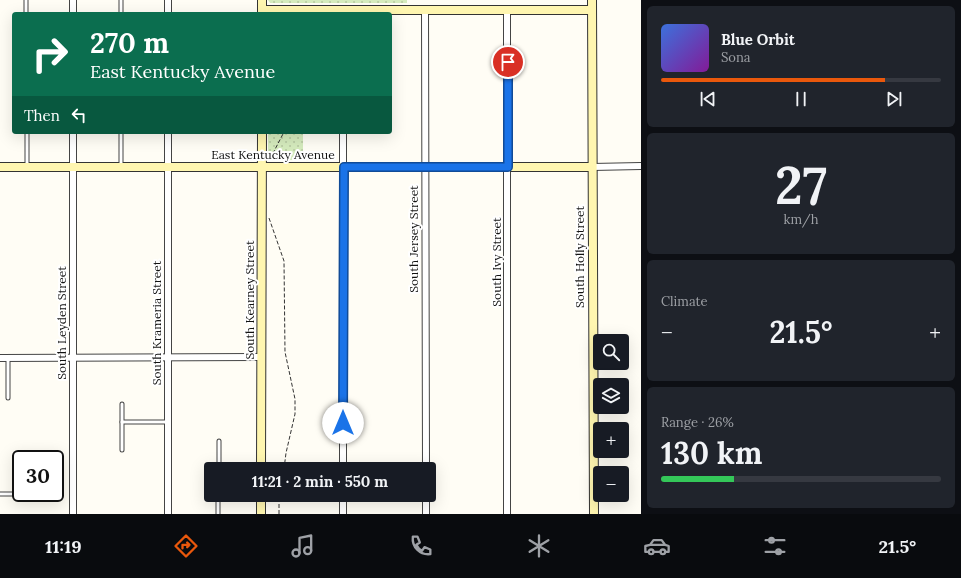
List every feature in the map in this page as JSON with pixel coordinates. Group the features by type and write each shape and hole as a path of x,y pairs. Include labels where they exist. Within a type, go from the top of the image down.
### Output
{"street":[{"path":"73,0 73,12"},
{"path":"168,0 168,12"},
{"path":"262,0 262,12 592,10"},
{"name":"South Holly Street","path":"592,0 594,514"},
{"name":"South Jersey Street","path":"425,10 426,462"},
{"name":"South Ivy Street","path":"507,514 508,10"},
{"name":"South Leyden Street","path":"73,134 73,514"},
{"name":"South Krameria Street","path":"168,134 168,514"},
{"name":"South Kearney Street","path":"261,462 266,167 262,134"},
{"path":"343,462 344,134"},
{"name":"East Kentucky Avenue","path":"0,167 641,166"},
{"path":"0,358 262,357"},
{"path":"261,502 261,514"},
{"path":"343,502 343,514"},
{"path":"426,502 426,514"}],"lane":[{"path":"26,0 26,12"},
{"path":"121,0 121,12"},
{"path":"26,134 26,167"},
{"path":"121,134 121,167"},
{"path":"8,358 8,398"},
{"path":"122,404 122,450"},
{"path":"122,422 168,422"},
{"path":"219,441 219,462"},
{"path":"0,494 12,494"},
{"path":"218,502 218,514"}],"path":[{"path":"266,167 283,134"},
{"path":"269,216 284,262 286,358 295,399 295,414 285,462"},
{"path":"279,502 279,514"}],"green space":[{"path":"268,0 407,0 407,3 270,3"},
{"path":"268,134 303,134 303,160 272,160 268,156"}],"route":[{"path":"343,423 344,167 508,167 508,62"}]}
